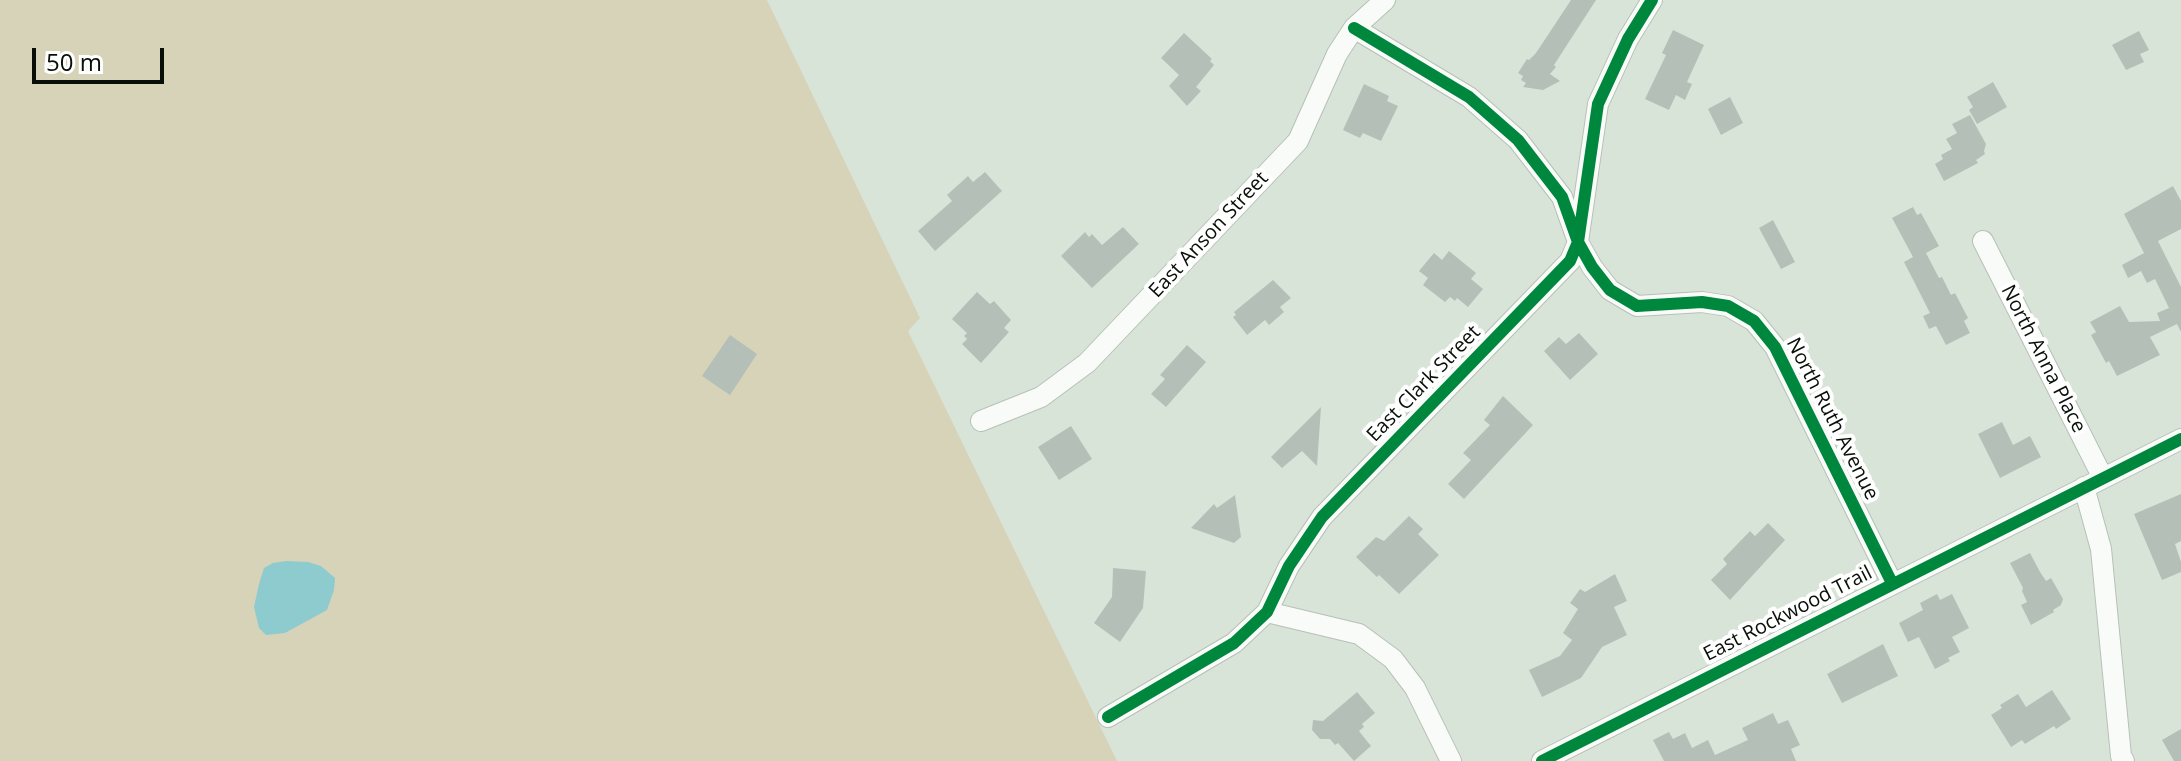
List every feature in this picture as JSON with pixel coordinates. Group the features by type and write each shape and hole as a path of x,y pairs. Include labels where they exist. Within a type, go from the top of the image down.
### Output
{"street":[{"name":"East Anson Street","path":"981,421 1041,397 1087,363 1206,239 1298,141 1337,54 1354,28 1385,0"},
{"name":"East Clark Street","path":"1108,717 1234,643 1267,612 1289,566 1322,517 1570,261 1578,242 1598,104 1628,39 1652,0"},
{"name":"North Ruth Avenue","path":"1354,28 1469,97 1509,131 1562,197 1578,242 1610,290 1637,306 1702,302 1728,306 1754,321 1775,347 1892,583"},
{"name":"North Anna Place","path":"1983,241 2103,478"},
{"name":"East Rockwood Trail","path":"1542,761 1577,754 1892,583 2181,439"},
{"path":"2084,487 2101,549 2119,759"},
{"path":"1267,612 1359,634 1393,659 1415,688 1451,761"}],"shaded area":[{"path":"0,0 767,0 920,318 908,331 1117,761 0,761"}],"water":[{"path":"286,561 321,566 335,578 334,590 327,610 285,633 266,635 259,628 254,607 259,584 264,568"}],"building":[{"path":"1571,0 1596,0 1550,74 1560,81 1543,90 1523,87 1526,83 1518,73 1527,59 1536,53"},
{"path":"1673,30 1704,45 1687,82 1692,84 1685,100 1676,95 1669,110 1645,99 1666,55 1662,53"},
{"path":"2139,31 2149,50 2140,54 2144,62 2126,70 2112,45"},
{"path":"1184,33 1212,59 1210,61 1214,65 1196,87 1201,91 1187,106 1169,86 1179,75 1161,58"},
{"path":"1993,82 2007,107 1977,124 1969,110 1973,107 1967,97"},
{"path":"1364,84 1389,96 1387,101 1398,106 1381,141 1363,133 1360,138 1343,130"},
{"path":"1730,97 1743,123 1721,135 1708,109"},
{"path":"1970,115 1986,144 1985,154 1976,160 1978,163 1944,181 1935,164 1943,159 1941,155 1952,149 1946,139 1957,133 1952,124"},
{"path":"985,172 1002,191 935,251 918,231 952,201 947,195 968,176 973,182"},
{"path":"2173,186 2181,201 2181,229 2158,241 2181,287 2181,332 2177,324 2150,337 2160,355 2117,376 2091,335 2096,332 2090,322 2120,306 2129,322 2160,321 2157,313 2169,308 2155,279 2147,283 2141,271 2128,278 2122,265 2144,253 2124,214"},
{"path":"1913,207 1917,215 1921,213 1939,246 1926,253 1951,295 1955,293 1968,318 1964,321 1970,333 1946,345 1936,326 1929,329 1923,316 1930,313 1904,262 1913,257 1892,218"},
{"path":"1773,220 1795,262 1781,269 1759,228"},
{"path":"1123,227 1139,244 1092,288 1061,256 1085,232 1089,237 1092,234 1102,245"},
{"path":"1449,251 1476,273 1471,279 1483,289 1468,307 1457,298 1455,301 1450,297 1445,302 1423,285 1428,278 1419,271 1434,253 1442,260"},
{"path":"1273,280 1291,298 1280,307 1284,312 1269,325 1265,320 1247,335 1233,317 1236,315 1234,312"},
{"path":"977,292 990,304 994,301 1011,320 1004,328 1009,332 981,363 962,344 967,339 964,336 967,333 952,319"},
{"path":"1579,333 1598,354 1570,380 1544,351 1559,337 1566,344"},
{"path":"730,335 757,354 730,395 702,376"},
{"path":"1187,345 1206,362 1166,407 1151,394 1165,379 1160,375"},
{"path":"1503,396 1533,425 1464,499 1448,484 1471,460 1463,453 1490,425 1484,420"},
{"path":"1321,407 1317,466 1302,451 1282,468 1271,457"},
{"path":"2002,422 2013,445 2030,436 2041,457 2000,478 1978,434"},
{"path":"1071,426 1092,459 1059,480 1038,447"},
{"path":"2181,494 2181,541 2175,544 2181,572 2162,580 2134,514"},
{"path":"1235,495 1241,537 1234,543 1191,528 1214,504 1217,508"},
{"path":"1409,516 1423,529 1418,534 1439,555 1399,594 1356,557 1376,537 1384,541"},
{"path":"1768,523 1785,540 1730,600 1711,580 1727,564 1723,559 1750,531 1755,536"},
{"path":"2030,553 2046,581 2051,578 2063,599 2054,612 2031,625 2021,605 2027,602 2023,588 2010,563"},
{"path":"1113,568 1146,571 1143,608 1120,642 1094,623 1112,597"},
{"path":"1615,574 1627,601 1614,607 1627,635 1602,647 1581,678 1542,697 1529,670 1560,656 1572,640 1563,633 1578,609 1570,603 1580,589 1585,592"},
{"path":"1937,594 1940,600 1952,594 1969,628 1952,637 1960,652 1935,669 1919,637 1908,642 1899,623 1923,610 1920,603"},
{"path":"1883,644 1898,676 1842,703 1827,674"},
{"path":"2052,690 2071,719 2025,744 2022,740 2011,747 1991,715 2018,694 2026,707"},
{"path":"1357,692 1375,713 1362,724 1364,727 1359,731 1371,746 1354,761 1338,743 1335,745 1330,739 1320,739 1312,730 1313,720 1323,721"},
{"path":"1773,713 1778,724 1788,720 1800,745 1791,749 1796,761 1664,761 1653,740 1669,732 1673,739 1685,733 1692,748 1708,740 1715,755 1748,740 1742,728"},
{"path":"2181,729 2181,761 2174,761 2162,740"}],"cycle path":[{"path":"1108,717 1234,643 1267,612 1289,566 1322,517 1570,261 1578,242 1598,104 1628,39 1652,0"},
{"path":"1354,28 1469,97 1518,140 1562,197 1578,242 1610,290 1637,306 1702,302 1728,306 1754,321 1775,347 1892,583"},
{"path":"1542,761 2181,439"}]}
